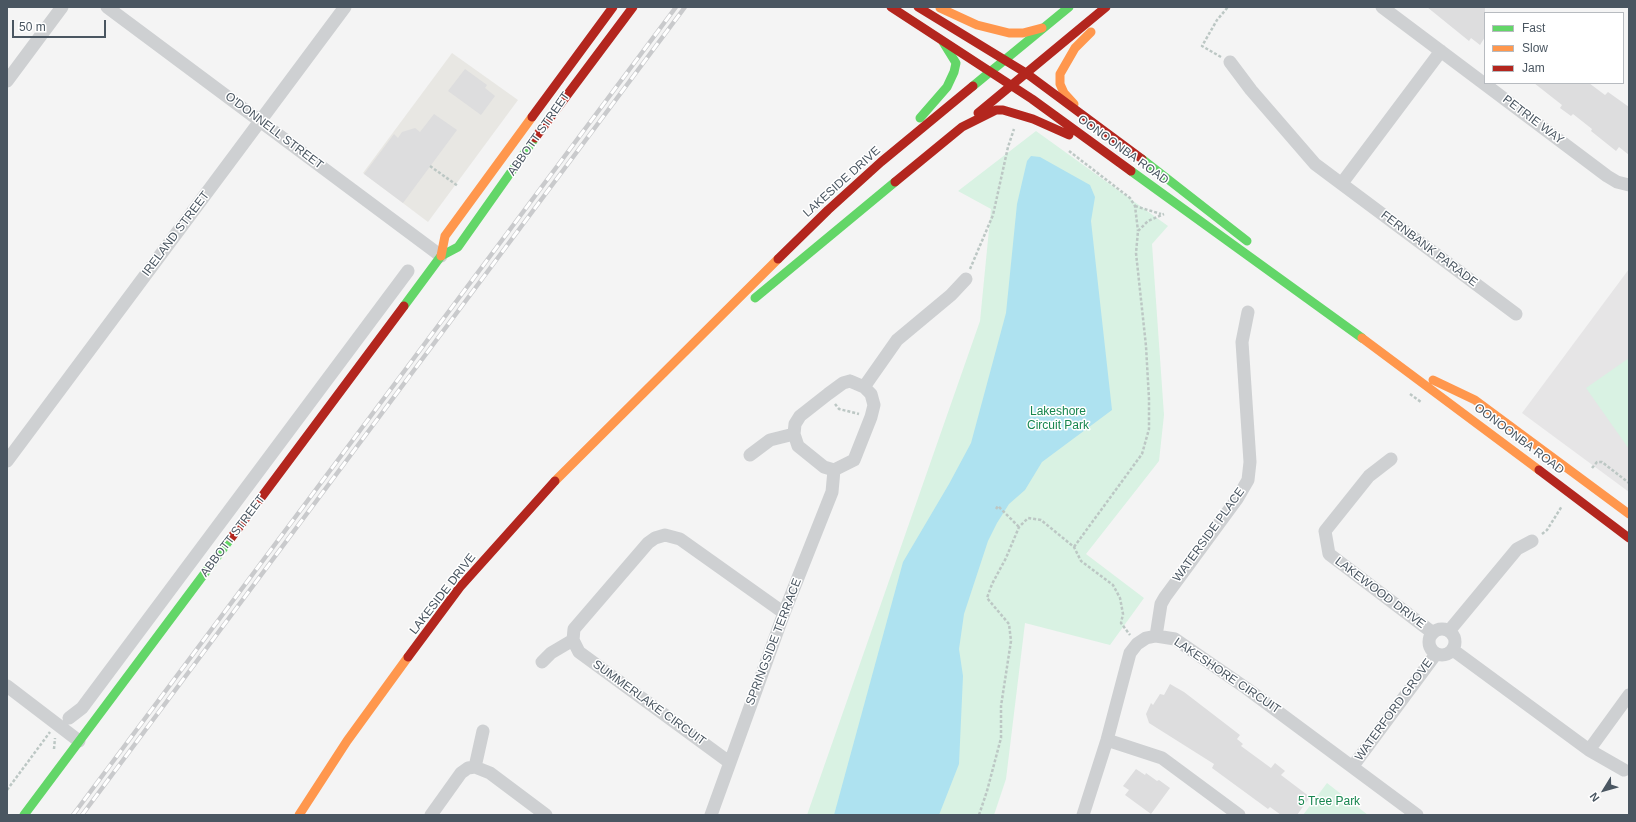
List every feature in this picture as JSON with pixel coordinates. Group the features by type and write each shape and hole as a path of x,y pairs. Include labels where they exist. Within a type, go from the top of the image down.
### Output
{"street":[{"path":"7,81 62,7"},
{"name":"O'DONNELL STREET","path":"107,7 441,256"},
{"name":"IRELAND STREET","path":"7,461 345,7"},
{"name":"ABBOTT STREET","path":"24,815 402,310 441,256 445,236 613,7"},
{"name":"ABBOTT STREET","path":"441,256 458,247 499,192 544,125 633,7"},
{"name":"OONOONBA ROAD","path":"890,7 991,70 1125,166 1394,361 1629,538"},
{"name":"OONOONBA ROAD","path":"918,7 1026,74 1184,190 1256,248"},
{"path":"938,7 977,25 1010,33 1023,33 1045,27"},
{"name":"LAKESIDE DRIVE","path":"301,813 347,741 460,587 551,485 828,210 881,162 1069,7"},
{"path":"749,303 1106,7"},
{"path":"1082,114 1064,93 1060,84 1060,74 1076,48 1114,7"},
{"name":"PETRIE WAY","path":"1382,7 1484,84"},
{"path":"881,162 946,87 954,72 956,63 939,37"},
{"path":"1342,183 1440,51"},
{"name":"FERNBANK PARADE","path":"1230,62 1251,90 1315,164 1516,314"},
{"name":"PETRIE WAY","path":"1484,84 1607,176 1617,182 1629,185"},
{"path":"962,127 996,110 1003,110 1033,119 1066,134 1125,166"},
{"name":"OONOONBA ROAD","path":"1273,262 1337,319"},
{"name":"ABBOTT STREET","path":"70,718 82,708 408,271"},
{"path":"864,387 897,340 950,295 966,279"},
{"path":"387,300 402,310"},
{"name":"WATERSIDE PLACE","path":"1156,636 1161,604 1165,597 1237,499 1248,480 1250,462 1242,342 1248,312"},
{"name":"LAKESIDE DRIVE","path":"646,390 737,313"},
{"name":"OONOONBA ROAD","path":"1394,361 1476,400 1629,514"},
{"path":"327,380 341,391"},
{"path":"843,383 856,383 864,387 871,394 874,405 872,417 854,460 834,470 824,467 798,446 794,434 795,424 800,416 828,394 843,383"},
{"path":"750,455 770,440 794,434"},
{"name":"LAKEWOOD DRIVE","path":"1391,460 1368,476 1325,531 1329,554 1433,633"},
{"path":"263,466 277,476"},
{"name":"SPRINGSIDE TERRACE","path":"711,815 784,613 832,492 834,470"},
{"path":"542,662 551,653 573,640 574,630 648,543 655,538 665,535 680,539 784,613"},
{"path":"1449,631 1516,549 1532,541"},
{"path":"205,544 219,554"},
{"path":"1440,629 1449,631 1456,642 1453,650 1446,655 1436,654 1430,647 1429,641 1433,633 1440,629"},
{"path":"1083,815 1107,740 1126,663 1130,653 1137,644 1146,638 1156,636"},
{"name":"LAKESHORE CIRCUIT","path":"1156,636 1175,639 1246,688 1417,815"},
{"name":"SUMMERLAKE CIRCUIT","path":"573,640 579,652 729,762"},
{"path":"1453,650 1588,750 1624,770"},
{"name":"WATERFORD GROVE","path":"1353,766 1436,654"},
{"path":"7,686 79,741"},
{"path":"94,691 109,701"},
{"path":"1588,750 1629,695"},
{"path":"476,767 483,732"},
{"path":"1107,740 1162,758 1239,815"},
{"path":"431,815 460,773 468,768 476,767 490,773 546,815"}],"path":[{"path":"1228,7 1217,20 1202,46 1230,62"},
{"path":"966,279 993,215 1008,147 1017,122"},
{"path":"1062,146 1130,198 1135,206 1138,231 1136,253 1146,346 1149,399 1149,429 1142,454 1074,547"},
{"path":"430,166 458,186"},
{"path":"1135,206 1161,214 1167,214"},
{"path":"1138,231 1148,221 1161,214"},
{"path":"1405,390 1427,406"},
{"path":"828,394 839,408 872,417"},
{"path":"1591,469 1597,462 1602,462 1629,483"},
{"path":"1532,541 1546,530 1563,504"},
{"path":"996,509 998,506 1019,527"},
{"path":"979,815 1001,738 1000,706 1011,641 1008,624 987,598 1019,527 1028,518 1041,520 1074,547 1082,561 1107,579 1117,590 1122,609 1121,623 1137,644"},
{"path":"7,790 51,731"}],"shaded area":[{"path":"452,53 518,100 428,222 363,173"},
{"path":"1629,269 1629,492 1522,413"}],"green space":[{"name":"Lakeshore Circuit Park","path":"1036,131 1168,226 1152,244 1164,415 1159,461 1086,554 1144,598 1110,645 1025,623 1006,779 994,815 807,815 980,321 991,209 958,191"},
{"path":"1629,358 1629,449 1586,388"},
{"name":"5 Tree Park","path":"1327,783 1368,815 1303,815"}],"water":[{"path":"1031,156 1040,157 1090,185 1095,197 1091,221 1112,410 1042,462 1025,490 1009,504 988,541 964,614 959,649 963,676 959,764 939,815 834,815 903,562 949,484 971,443 1006,313 1017,204 1027,161"}],"building":[{"path":"1427,7 1485,7 1484,39 1480,45 1471,38 1469,41"},
{"path":"465,69 487,85 485,88 495,96 481,115 448,91"},
{"path":"1535,84 1590,84 1605,95 1608,92 1629,107 1629,155 1619,147 1616,151 1573,114 1571,116 1560,108 1562,105"},
{"path":"434,114 457,130 403,203 364,174 394,134 398,138 402,132 415,128 420,132"},
{"path":"1170,684 1184,692 1240,735 1237,739 1243,744 1241,746 1271,768 1275,763 1285,771 1281,775 1310,797 1297,815 1281,815 1270,807 1268,809 1212,768 1214,764 1149,723 1146,714 1151,703 1153,705 1160,694 1164,695"},
{"path":"1136,769 1145,775 1146,773 1157,781 1159,780 1170,788 1151,814 1125,795 1129,790 1123,786"}],"railway":[{"path":"73,815 676,7"},
{"path":"82,815 685,7"}],"traffic: fast":[{"path":"973,86 1069,7"},
{"path":"920,118 947,87 954,72 956,63 943,42"},
{"path":"404,306 441,256 458,247 535,138"},
{"path":"1142,159 1247,241"},
{"path":"1131,171 1362,338"},
{"path":"755,298 895,182"},
{"path":"24,815 231,538"}],"traffic: slow":[{"path":"940,8 977,25 1009,33 1023,33 1042,28"},
{"path":"1074,104 1064,93 1060,84 1060,74 1075,48 1091,32"},
{"path":"441,256 445,236 532,117"},
{"path":"555,481 778,259"},
{"path":"1362,338 1539,470"},
{"path":"1433,380 1475,400 1629,514"},
{"path":"299,815 347,741 408,657"}],"traffic: jam":[{"path":"532,117 613,7"},
{"path":"535,138 633,7"},
{"path":"891,7 1032,99 1131,171"},
{"path":"918,7 1026,73 1142,159"},
{"path":"978,113 1106,7"},
{"path":"778,259 828,210 881,162 973,86"},
{"path":"895,182 962,127 996,110 1003,110 1033,119 1069,135"},
{"path":"231,538 404,306"},
{"path":"1539,470 1629,538"},
{"path":"408,657 460,587 555,481"}]}
